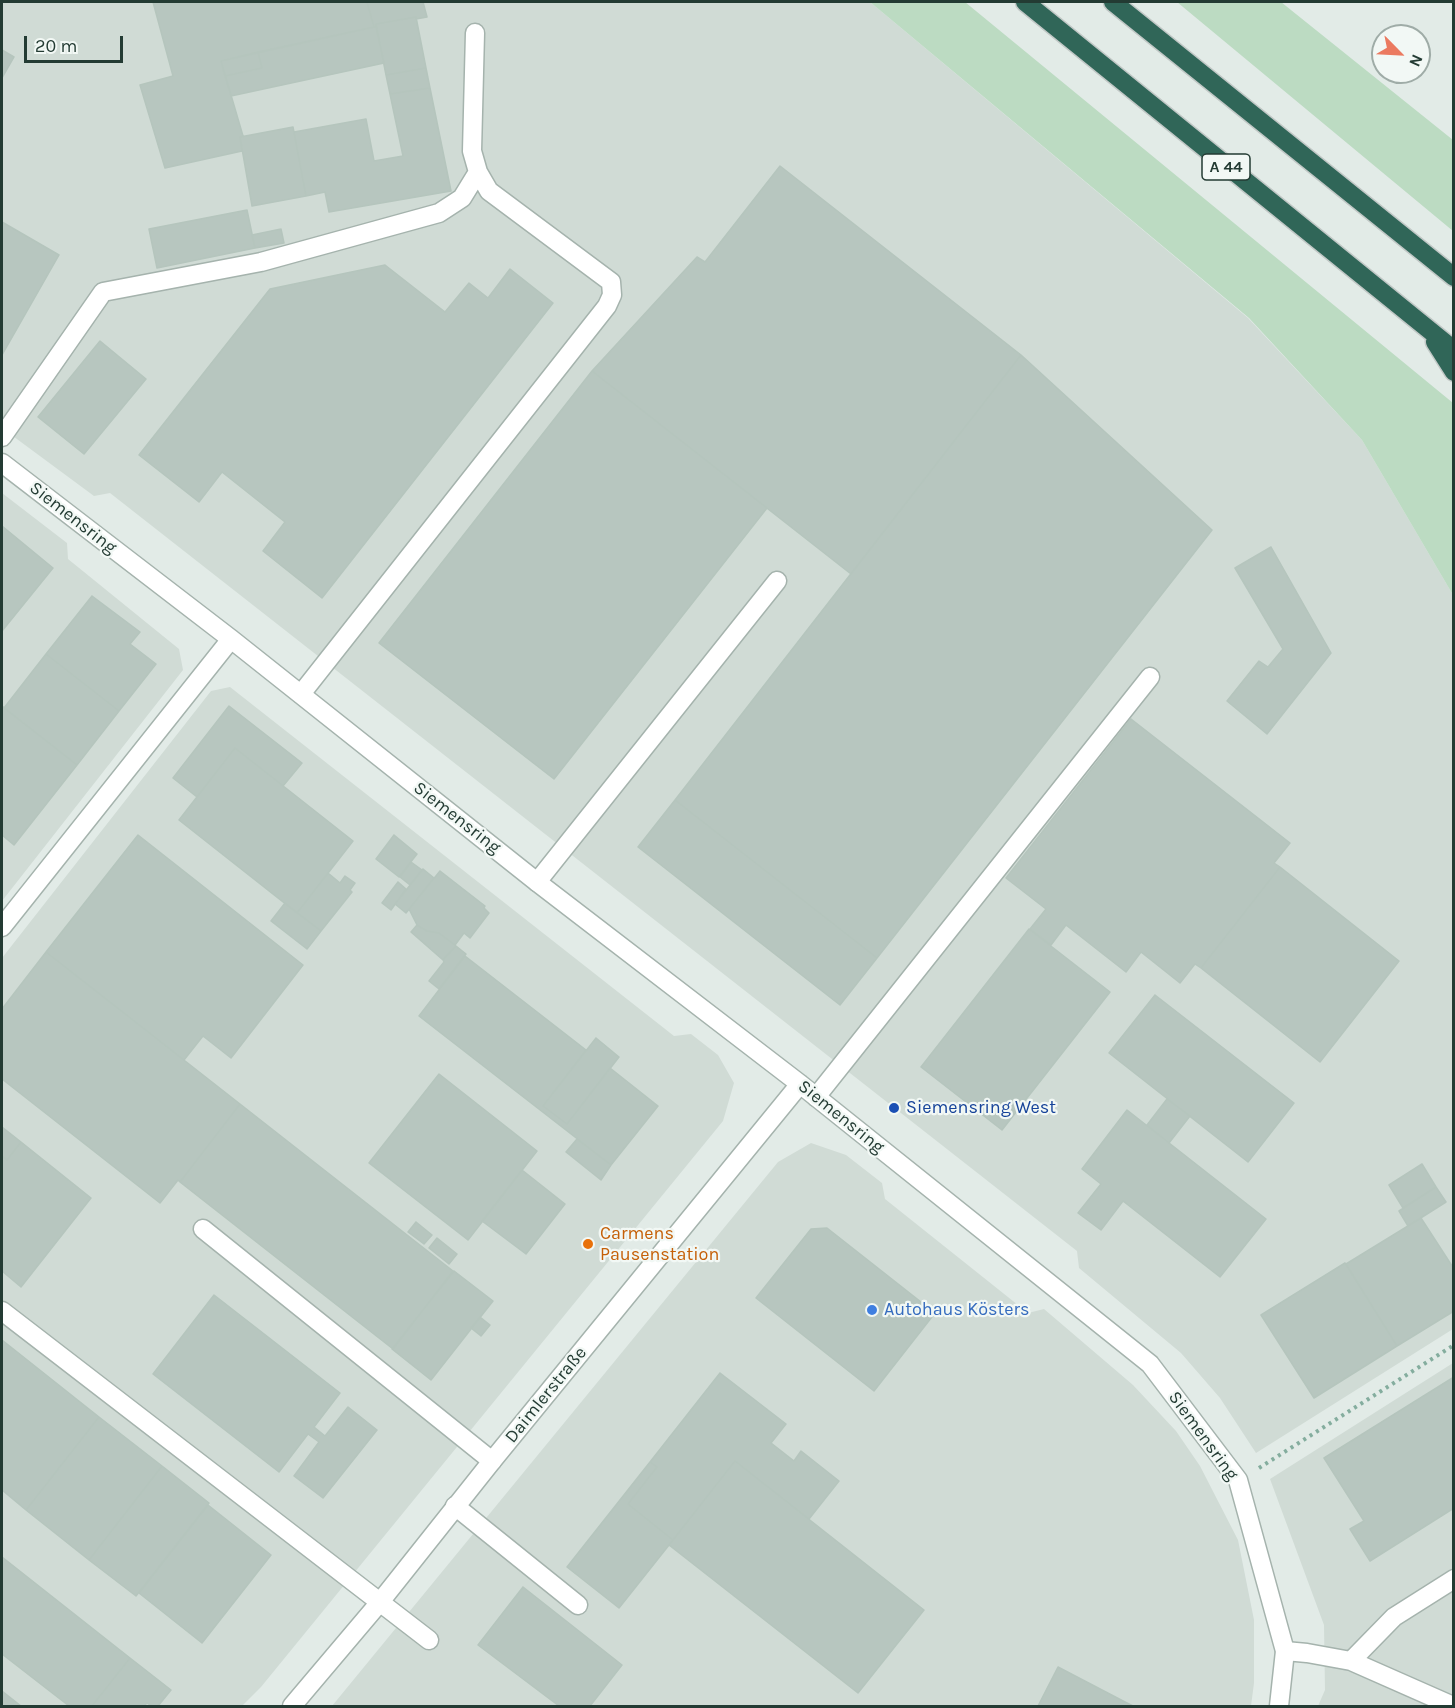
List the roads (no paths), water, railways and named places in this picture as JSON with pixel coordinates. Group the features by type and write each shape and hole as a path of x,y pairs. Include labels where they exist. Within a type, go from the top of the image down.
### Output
{"highway":[{"name":"A 44","path":"1025,2 1454,350"},
{"path":"1113,2 1454,277"},
{"path":"1428,330 1454,372"}],"street":[{"path":"301,694 607,306 612,295 611,282 489,191 478,172 472,151 475,33"},
{"path":"2,437 103,292 261,262 439,213 462,198 478,172"},
{"name":"Siemensring","path":"2,463 231,639 537,882 801,1084 1150,1364 1238,1480 1286,1651 1279,1707"},
{"path":"537,882 777,581"},
{"path":"2,927 231,639"},
{"path":"816,1097 1150,677"},
{"name":"Daimlerstraße","path":"292,1707 801,1084"},
{"path":"203,1229 492,1461"},
{"path":"2,1311 429,1640"},
{"path":"455,1506 578,1605"},
{"path":"1351,1661 1394,1617 1454,1579"},
{"path":"1286,1651 1351,1661 1453,1707"}],"place":[{"name":"Siemensring West","path":"894,1108"},
{"name":"Carmens Pausenstation","path":"588,1244"},
{"name":"Autohaus Kösters","path":"872,1310"}]}
